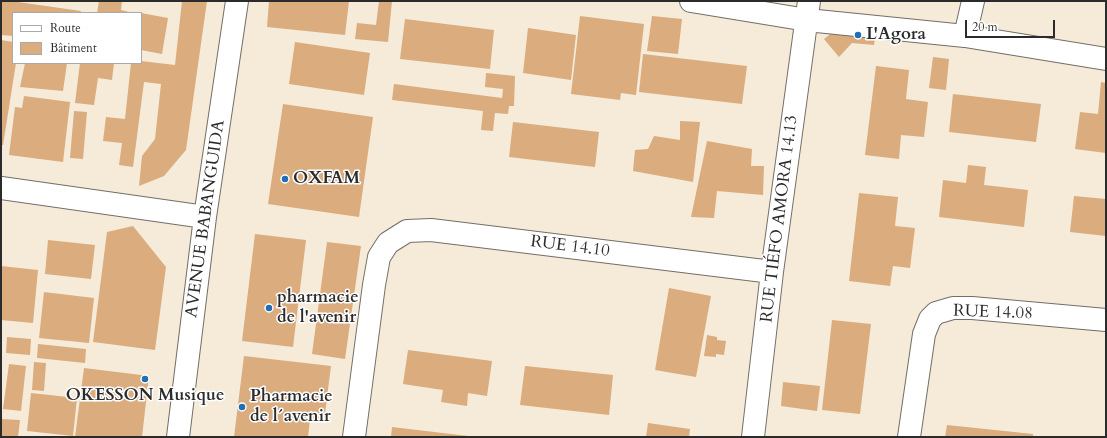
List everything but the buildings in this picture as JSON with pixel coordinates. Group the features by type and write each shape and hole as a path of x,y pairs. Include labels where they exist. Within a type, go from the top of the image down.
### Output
{"street":[{"name":"AVENUE BABANGUIDA","path":"178,437 205,217 237,1"},
{"path":"691,1 808,10 1106,60"},
{"path":"965,36 973,1"},
{"name":"RUE TIÉFO AMORA 14.13","path":"753,437 772,272 808,10"},
{"path":"1,188 205,217"},
{"name":"RUE 14.10","path":"354,437 379,257 388,243 407,231 431,230 772,272"},
{"name":"RUE 14.08","path":"909,437 924,334 930,319 936,313 953,308 972,308 1106,320"}],"place":[{"name":"L'Agora","path":"858,35"},
{"name":"OXFAM","path":"285,179"},
{"name":"pharmacie de l'avenir","path":"269,308"},
{"name":"OKESSON Musique","path":"145,379"},
{"name":"Pharmacie de l´avenir","path":"242,407"}]}
